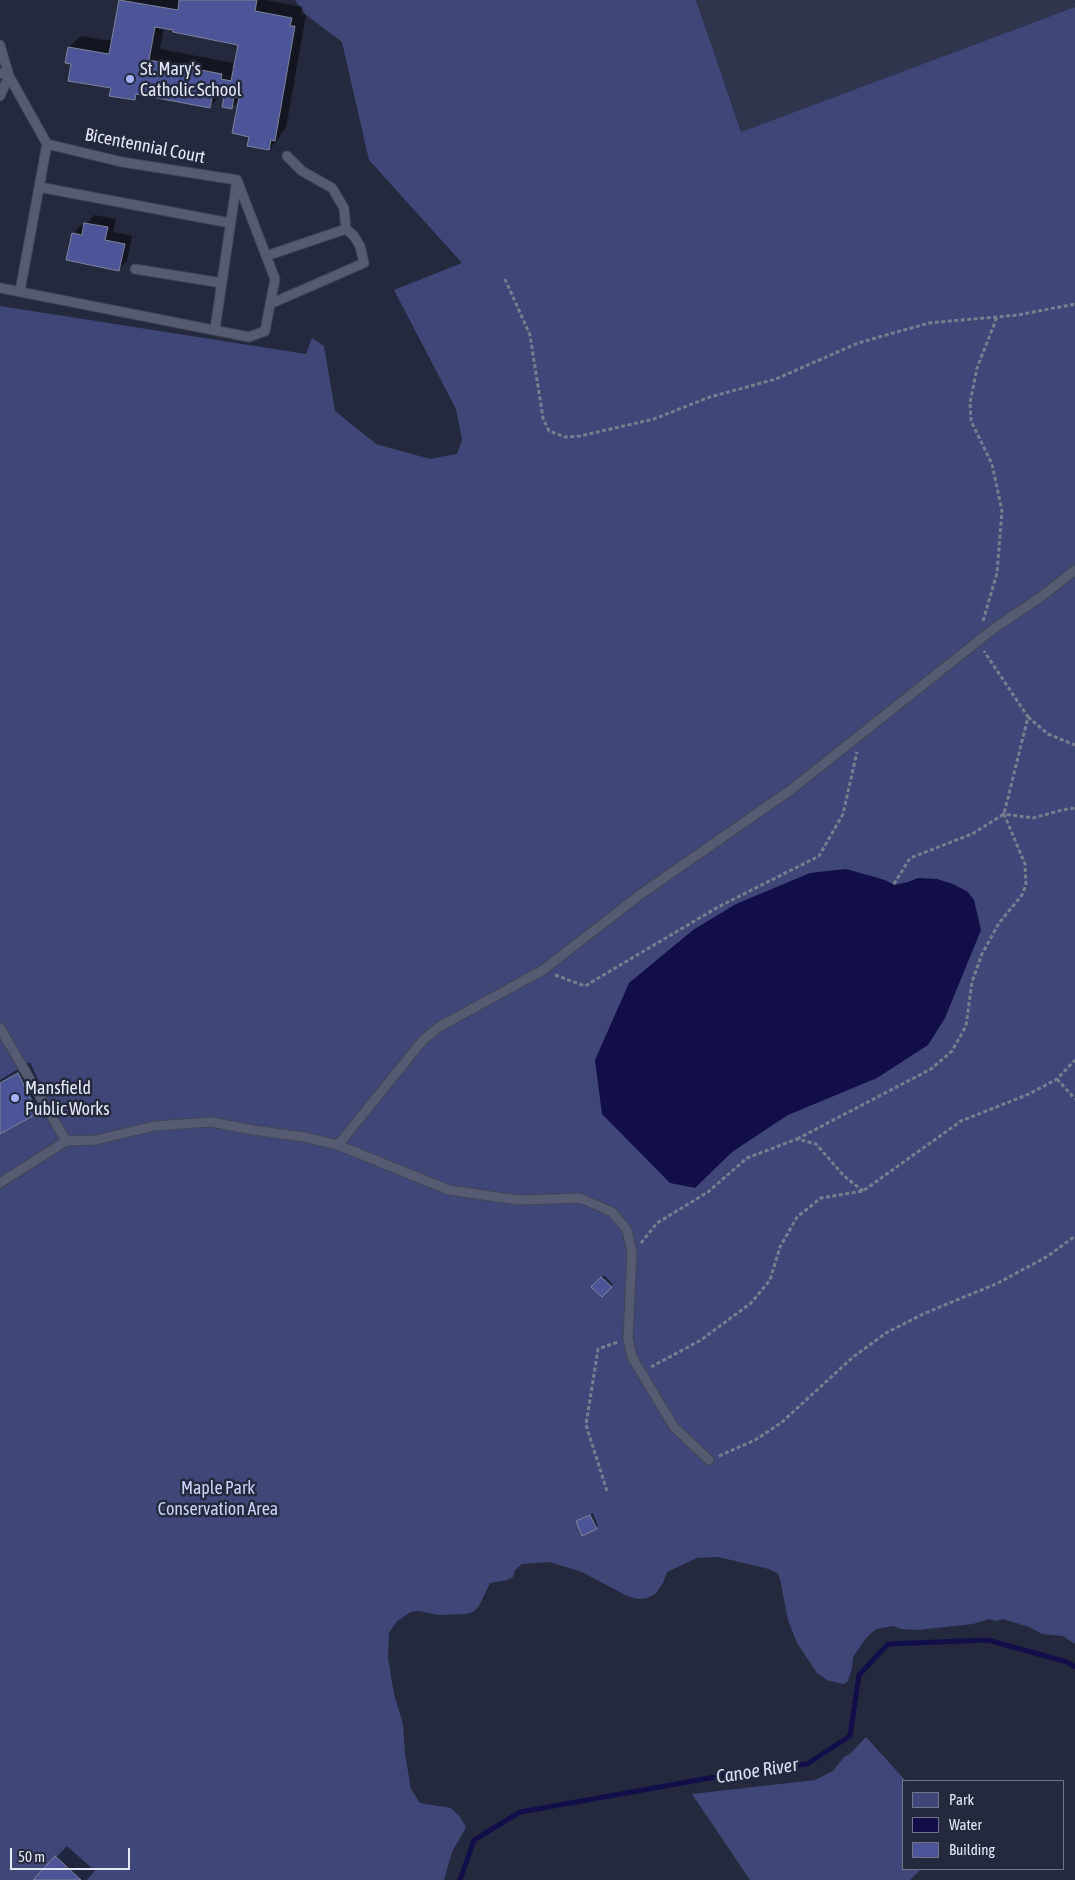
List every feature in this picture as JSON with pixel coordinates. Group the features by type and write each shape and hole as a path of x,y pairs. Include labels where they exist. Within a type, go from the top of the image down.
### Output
{"lane":[{"path":"0,45 4,74 0,96"},
{"path":"4,74 46,144 20,291"},
{"name":"Bicentennial Court","path":"46,144 122,162 237,180"},
{"path":"270,304 364,263 360,246 354,236 346,229 344,208 332,188 302,171 287,156"},
{"path":"215,329 237,180"},
{"path":"0,288 249,337 265,332 275,279 237,180"},
{"path":"39,187 230,223"},
{"path":"266,256 346,229"},
{"path":"135,269 222,283"},
{"path":"338,1145 423,1040 439,1027 543,970 641,894 792,789 977,642 1075,570"},
{"path":"0,1028 66,1141"},
{"path":"0,1183 66,1141 96,1140 154,1126 212,1122 304,1137 338,1145 449,1190 518,1200 580,1198 612,1212 627,1230 632,1252 628,1338 632,1357 674,1427 709,1460"}],"path":[{"path":"505,279 530,335 543,418 549,431 564,437 580,436 654,419 710,397 776,379 858,343 929,323 1018,315 1075,304"},
{"path":"998,317 977,368 970,403 971,421 992,464 1002,511 997,573 977,642 1028,717 1048,734 1075,745"},
{"path":"632,1252 657,1223 708,1192 746,1158 798,1139 931,1069 952,1051 966,1026 972,982 982,954 999,923 1022,895 1026,885 1025,864 1004,814 1028,717"},
{"path":"543,970 585,986 718,907 819,856 842,814 861,734"},
{"path":"894,884 910,858 972,834 1004,814 1033,818 1075,808"},
{"path":"641,1372 701,1340 751,1303 770,1280 780,1247 797,1216 821,1198 863,1191 961,1121 1028,1094 1057,1079 1075,1060"},
{"path":"1057,1079 1075,1098"},
{"path":"798,1139 816,1144 844,1176 863,1191"},
{"path":"709,1460 755,1440 781,1423 853,1357 886,1333 923,1314 998,1283 1048,1256 1075,1236"},
{"path":"607,1491 586,1425 598,1349 628,1338"}],"shaded area":[{"path":"696,0 1075,0 1075,7 741,132"}],"green space":[{"name":"Maple Park Conservation Area","path":"295,0 696,0 741,132 1075,7 1075,1644 1063,1636 1042,1634 1029,1627 1003,1619 996,1621 989,1619 973,1624 918,1630 901,1629 893,1626 876,1629 867,1637 853,1657 848,1681 844,1684 827,1680 817,1673 797,1643 788,1620 780,1579 778,1574 769,1569 718,1557 697,1558 667,1572 663,1583 655,1594 647,1598 638,1599 627,1596 582,1572 549,1562 522,1564 515,1570 513,1577 490,1583 479,1606 473,1612 439,1615 419,1611 411,1612 397,1621 389,1633 388,1658 394,1694 403,1724 405,1754 411,1789 420,1803 451,1808 466,1827 452,1852 444,1880 0,1880 0,306 306,354 312,338 324,346 335,411 376,444 430,459 457,454 462,440 456,409 394,290 462,263 369,160 342,42 306,15"},
{"path":"866,1737 905,1780 902,1780 902,1870 920,1870 910,1880 750,1880 692,1794 815,1780 833,1771 844,1757 850,1754"}],"water":[{"path":"846,869 885,880 894,885 918,878 937,879 953,884 968,892 974,900 981,930 945,1018 928,1045 877,1078 788,1115 732,1152 695,1188 670,1183 602,1114 595,1060 629,983 693,930 736,904 810,873"}],"building":[{"path":"119,0 178,10 179,0 257,0 255,11 292,18 290,26 295,26 275,141 271,140 269,150 247,146 249,137 232,133 239,98 234,97 232,109 222,107 224,96 213,94 210,108 136,94 135,100 109,96 111,88 68,81 71,64 65,63 68,47 109,54","holes":["155,27 173,30 173,32 238,45 231,81 221,79 222,74 149,60"]},
{"path":"84,223 108,227 105,240 125,244 119,271 66,260 72,233 82,235"},
{"name":"Mansfield Public Works","path":"18,1073 38,1113 0,1134 0,1083"},
{"path":"601,1277 612,1287 602,1297 591,1287"},
{"path":"590,1515 597,1529 582,1536 576,1521"},
{"path":"55,1856 81,1880 33,1880"}],"waterway":[{"name":"Canoe River","path":"460,1880 474,1840 520,1812 771,1767 807,1764 850,1736 859,1675 888,1644 988,1640 1067,1662 1075,1667"}],"place":[{"name":"St. Mary's Catholic School","path":"130,79"},
{"name":"Mansfield Public Works","path":"15,1098"}]}
